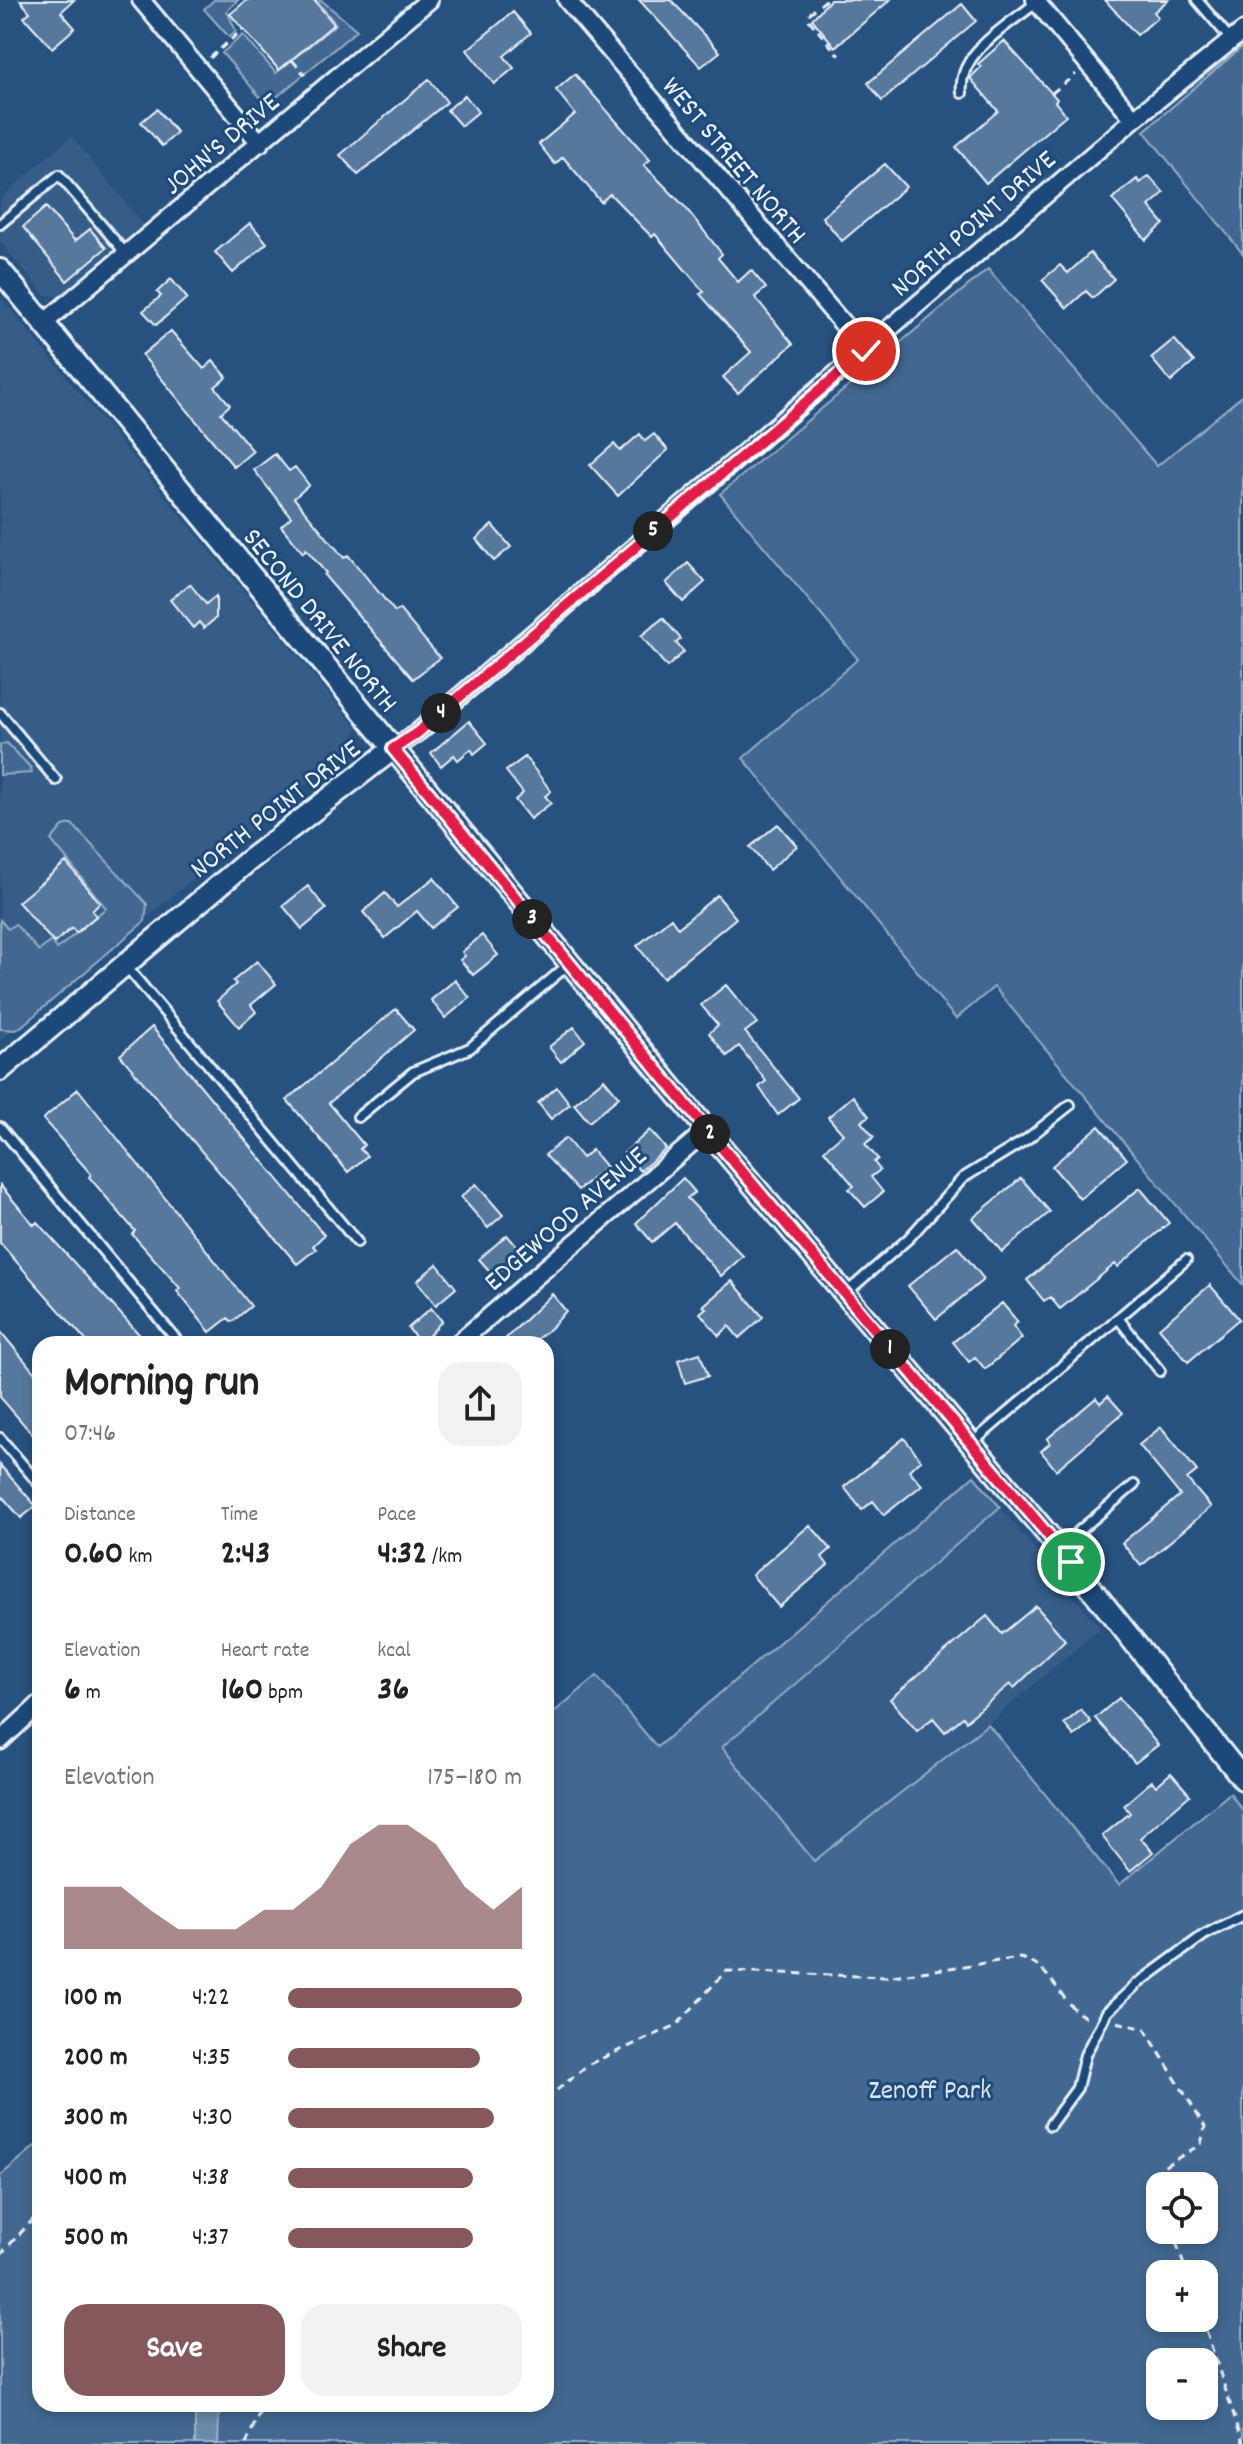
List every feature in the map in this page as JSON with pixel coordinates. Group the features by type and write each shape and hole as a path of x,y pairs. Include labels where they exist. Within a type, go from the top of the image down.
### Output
{"street":[{"path":"141,0 260,143"},
{"name":"JOHN'S DRIVE","path":"44,323 429,0"},
{"name":"WEST STREET NORTH","path":"567,0 866,351"},
{"path":"1036,1 1134,119"},
{"name":"NORTH POINT DRIVE","path":"0,1069 248,861 417,733 1134,119 1238,36"},
{"name":"SECOND DRIVE NORTH","path":"0,270 569,964 1059,1548 1243,1779"},
{"name":"EDGEWOOD AVENUE","path":"466,1336 707,1130"},
{"path":"0,1741 32,1711"}],"lane":[{"path":"1197,0 1238,36"},
{"path":"962,93 962,70 967,60 1036,1"},
{"path":"0,224 59,175 127,255"},
{"path":"0,713 56,780"},
{"path":"358,1117 413,1072 470,1048 569,964"},
{"path":"125,965 357,1242"},
{"path":"844,1294 909,1238 963,1178 1027,1139 1070,1105"},
{"path":"0,1127 173,1336"},
{"path":"971,1444 1186,1260"},
{"path":"1118,1318 1160,1371"},
{"path":"0,1438 32,1476"},
{"path":"1059,1548 1134,1485"},
{"path":"1050,2125 1077,2088 1085,2055 1103,2020 1137,1984 1204,1935 1243,1915"}],"path":[{"path":"826,0 809,14 809,20 839,56"},
{"path":"198,69 243,29"},
{"path":"292,60 305,75"},
{"path":"1052,93 1088,64"},
{"path":"554,2092 589,2064 677,2025 726,1971 886,1977 1020,1958 1037,1962 1083,2017 1145,2029 1205,2127 1201,2144 1158,2172"},
{"path":"0,2255 32,2221"},
{"path":"1207,2332 1243,2443"},
{"path":"246,2444 250,2426 258,2412"}],"shaded area":[{"path":"71,136 144,225 60,296 45,295 0,242 0,199"},
{"path":"0,297 357,728 351,746 0,1041"},
{"path":"1000,1507 1100,1628 988,1724 814,1862 722,1747"},
{"path":"195,2412 222,2412 218,2444 195,2444"}],"green space":[{"path":"214,0 238,0 227,11 236,31 229,37 204,9"},
{"path":"321,0 357,30 267,105 222,53 243,35 276,73 336,24 318,2"},
{"path":"1243,46 1243,254 1144,131"},
{"path":"988,269 1157,466 1243,395 1243,1285 994,987 956,1019 743,758 858,659 720,494"},
{"path":"7,743 31,768 32,773 0,775 0,745"},
{"path":"72,824 147,904 145,921 22,1026 16,1030 0,1029 0,920 8,929 15,924 39,951 51,941 57,949 106,908 51,840 63,826"},
{"name":"Zenoff Park","path":"974,1476 1000,1507 722,1747 814,1861 988,1724 1119,1885 1230,1793 1243,1811 1243,2444 0,2444 0,2176 32,2149 32,2412 554,2412 554,1712 597,1676 657,1747"}],"building":[{"path":"20,0 74,0 61,12 75,28 52,48 24,17 30,12"},
{"path":"247,0 314,0 334,24 279,70 230,14"},
{"path":"639,0 671,0 720,52 701,67"},
{"path":"830,0 890,0 835,47 812,19"},
{"path":"1105,0 1168,0 1154,12 1158,17 1137,35"},
{"path":"962,4 976,21 882,101 868,83"},
{"path":"513,12 531,33 504,56 514,68 494,84 467,50"},
{"path":"1004,41 1057,99 1055,102 1066,115 986,183 956,147 998,111 970,78 981,67 978,64"},
{"path":"575,74 650,160 644,165 685,207 722,254 718,258 738,282 751,270 766,288 755,297 793,344 738,393 723,377 751,352 700,294 704,292 655,234 652,237 610,194 601,202 563,157 555,164 539,144 575,114 556,90"},
{"path":"429,79 447,102 358,175 340,155"},
{"path":"465,95 478,112 461,126 447,110"},
{"path":"157,109 177,133 162,146 141,122"},
{"path":"885,164 906,187 842,241 822,217"},
{"path":"1149,176 1164,193 1149,206 1164,224 1146,240 1112,199 1137,179 1140,183"},
{"path":"46,207 75,241 90,229 106,248 67,281 23,227"},
{"path":"250,223 267,243 233,273 215,252"},
{"path":"1090,253 1114,279 1093,298 1086,291 1067,308 1042,280 1060,265 1068,273"},
{"path":"171,279 187,298 156,325 143,311 161,296 157,292"},
{"path":"171,331 204,369 213,361 227,377 215,387 230,405 221,413 253,451 234,467 142,355"},
{"path":"1174,339 1194,362 1171,382 1151,358"},
{"path":"640,434 645,441 654,434 668,450 618,496 590,465 614,444 620,451"},
{"path":"275,454 289,471 295,467 309,485 294,498 344,558 348,555 395,612 399,609 440,658 413,679 324,575 326,573 306,549 303,553 281,526 291,517 254,470"},
{"path":"492,525 511,547 494,561 476,539"},
{"path":"688,563 705,582 683,602 666,583"},
{"path":"190,584 206,604 216,596 216,618 204,628 199,622 193,628 170,600"},
{"path":"663,618 681,639 676,643 684,652 667,667 641,636"},
{"path":"469,721 487,743 474,754 471,749 458,760 454,755 441,766 431,753"},
{"path":"525,757 551,791 545,796 551,803 530,819 515,800 523,793 506,771"},
{"path":"778,824 797,846 769,870 750,847"},
{"path":"66,862 100,903 92,911 96,916 76,933 72,928 54,943 18,902"},
{"path":"434,878 458,907 431,928 417,911 385,938 363,912 385,893 397,907"},
{"path":"308,886 326,909 302,929 283,906"},
{"path":"717,895 736,918 663,978 637,946 671,918 678,928"},
{"path":"482,935 498,955 473,975 460,960 465,956 462,952"},
{"path":"257,961 276,984 251,1005 256,1012 239,1027 217,1001 236,984 233,981"},
{"path":"455,980 470,998 445,1018 431,1000"},
{"path":"726,985 757,1023 745,1032 799,1098 778,1115 759,1087 766,1081 739,1046 727,1056 709,1033 718,1025 701,1005"},
{"path":"396,1009 414,1030 329,1103 364,1145 360,1149 367,1156 348,1172 287,1100"},
{"path":"152,1027 324,1235 313,1246 316,1249 297,1264 120,1055"},
{"path":"574,1027 585,1041 561,1062 549,1047"},
{"path":"604,1079 619,1097 589,1122 574,1104"},
{"path":"557,1087 570,1104 551,1119 538,1103"},
{"path":"78,1089 251,1306 232,1322 228,1318 210,1332 177,1291 180,1288 132,1234 135,1231 89,1177 91,1174 43,1119"},
{"path":"853,1096 869,1116 861,1122 874,1137 865,1144 878,1159 874,1162 880,1170 871,1177 883,1192 865,1207 849,1189 854,1186 824,1150 843,1134 828,1117"},
{"path":"1099,1126 1127,1159 1080,1199 1052,1166"},
{"path":"650,1130 666,1149 640,1171 624,1153"},
{"path":"566,1138 582,1158 592,1150 606,1167 578,1190 545,1155"},
{"path":"683,1178 695,1192 687,1198 743,1256 721,1276 675,1223 652,1242 636,1223"},
{"path":"1021,1178 1050,1212 1002,1252 973,1218"},
{"path":"476,1184 503,1215 488,1228 461,1197"},
{"path":"0,1185 141,1336 82,1336 0,1243"},
{"path":"1140,1188 1169,1223 1118,1267 1115,1264 1060,1309 1050,1297 1044,1301 1027,1280"},
{"path":"507,1235 520,1250 515,1254 521,1261 510,1271 506,1266 494,1276 479,1259"},
{"path":"957,1246 984,1279 936,1319 908,1286"},
{"path":"437,1264 456,1288 436,1305 417,1281"},
{"path":"732,1281 763,1317 739,1338 729,1326 719,1336 700,1313 706,1308 703,1306"},
{"path":"1210,1285 1239,1319 1188,1362 1159,1328"},
{"path":"552,1294 566,1311 541,1336 508,1336"},
{"path":"1002,1303 1018,1322 1013,1326 1022,1338 985,1369 975,1357 969,1362 953,1342"},
{"path":"431,1308 442,1321 428,1336 414,1336 408,1328"},
{"path":"0,1331 32,1369 32,1434 0,1397"},
{"path":"700,1353 708,1376 685,1383 678,1360"},
{"path":"1108,1396 1123,1413 1056,1470 1041,1451 1050,1443 1047,1439 1096,1398 1100,1403"},
{"path":"1161,1427 1197,1471 1187,1479 1211,1507 1141,1566 1122,1543 1180,1495 1139,1445"},
{"path":"904,1438 921,1460 909,1470 922,1485 884,1515 873,1501 862,1510 844,1487"},
{"path":"0,1465 32,1501 32,1509 21,1518 0,1494"},
{"path":"810,1525 831,1549 822,1557 828,1565 779,1607 752,1575"},
{"path":"1036,1606 1065,1640 1014,1688 1010,1684 966,1721 963,1717 945,1732 933,1718 917,1731 890,1699 987,1616 1002,1634"},
{"path":"1119,1698 1158,1745 1135,1763 1095,1718"},
{"path":"1081,1710 1091,1722 1074,1736 1064,1724"},
{"path":"1171,1773 1190,1795 1140,1838 1153,1852 1130,1871 1102,1836 1130,1813 1124,1805 1152,1781 1156,1786"}],"route":[{"path":"866,351 417,733 393,749 707,1130 1071,1562"}]}
